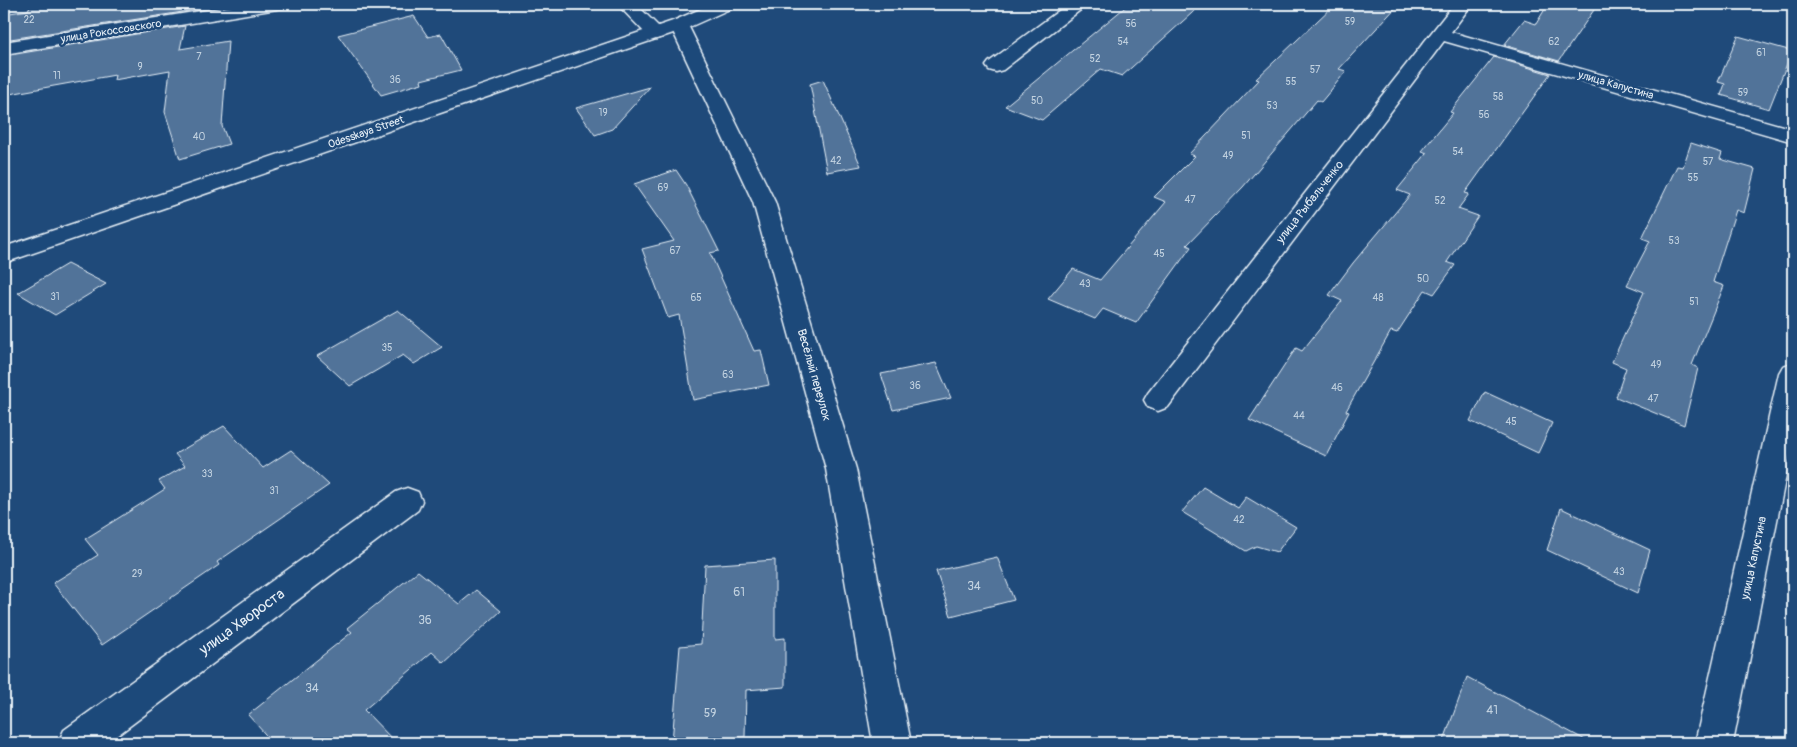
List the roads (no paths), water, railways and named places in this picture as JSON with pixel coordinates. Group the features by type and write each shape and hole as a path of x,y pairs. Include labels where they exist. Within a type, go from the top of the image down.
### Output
{"street":[{"name":"улица Рокоссовского","path":"4,48 277,4"},
{"path":"626,4 667,30"},
{"name":"Odesskaya Street","path":"4,255 667,30 726,4"},
{"name":"улица Рыбальченко","path":"1158,400 1463,4"},
{"path":"996,66 1071,5"},
{"name":"Весёлый переулок","path":"667,30 764,202 841,468 892,743"},
{"name":"улица Капустина","path":"1439,34 1793,136"},
{"name":"улица Капустина","path":"1714,743 1793,372"},
{"name":"улица Хвороста","path":"77,743 406,501"}]}
